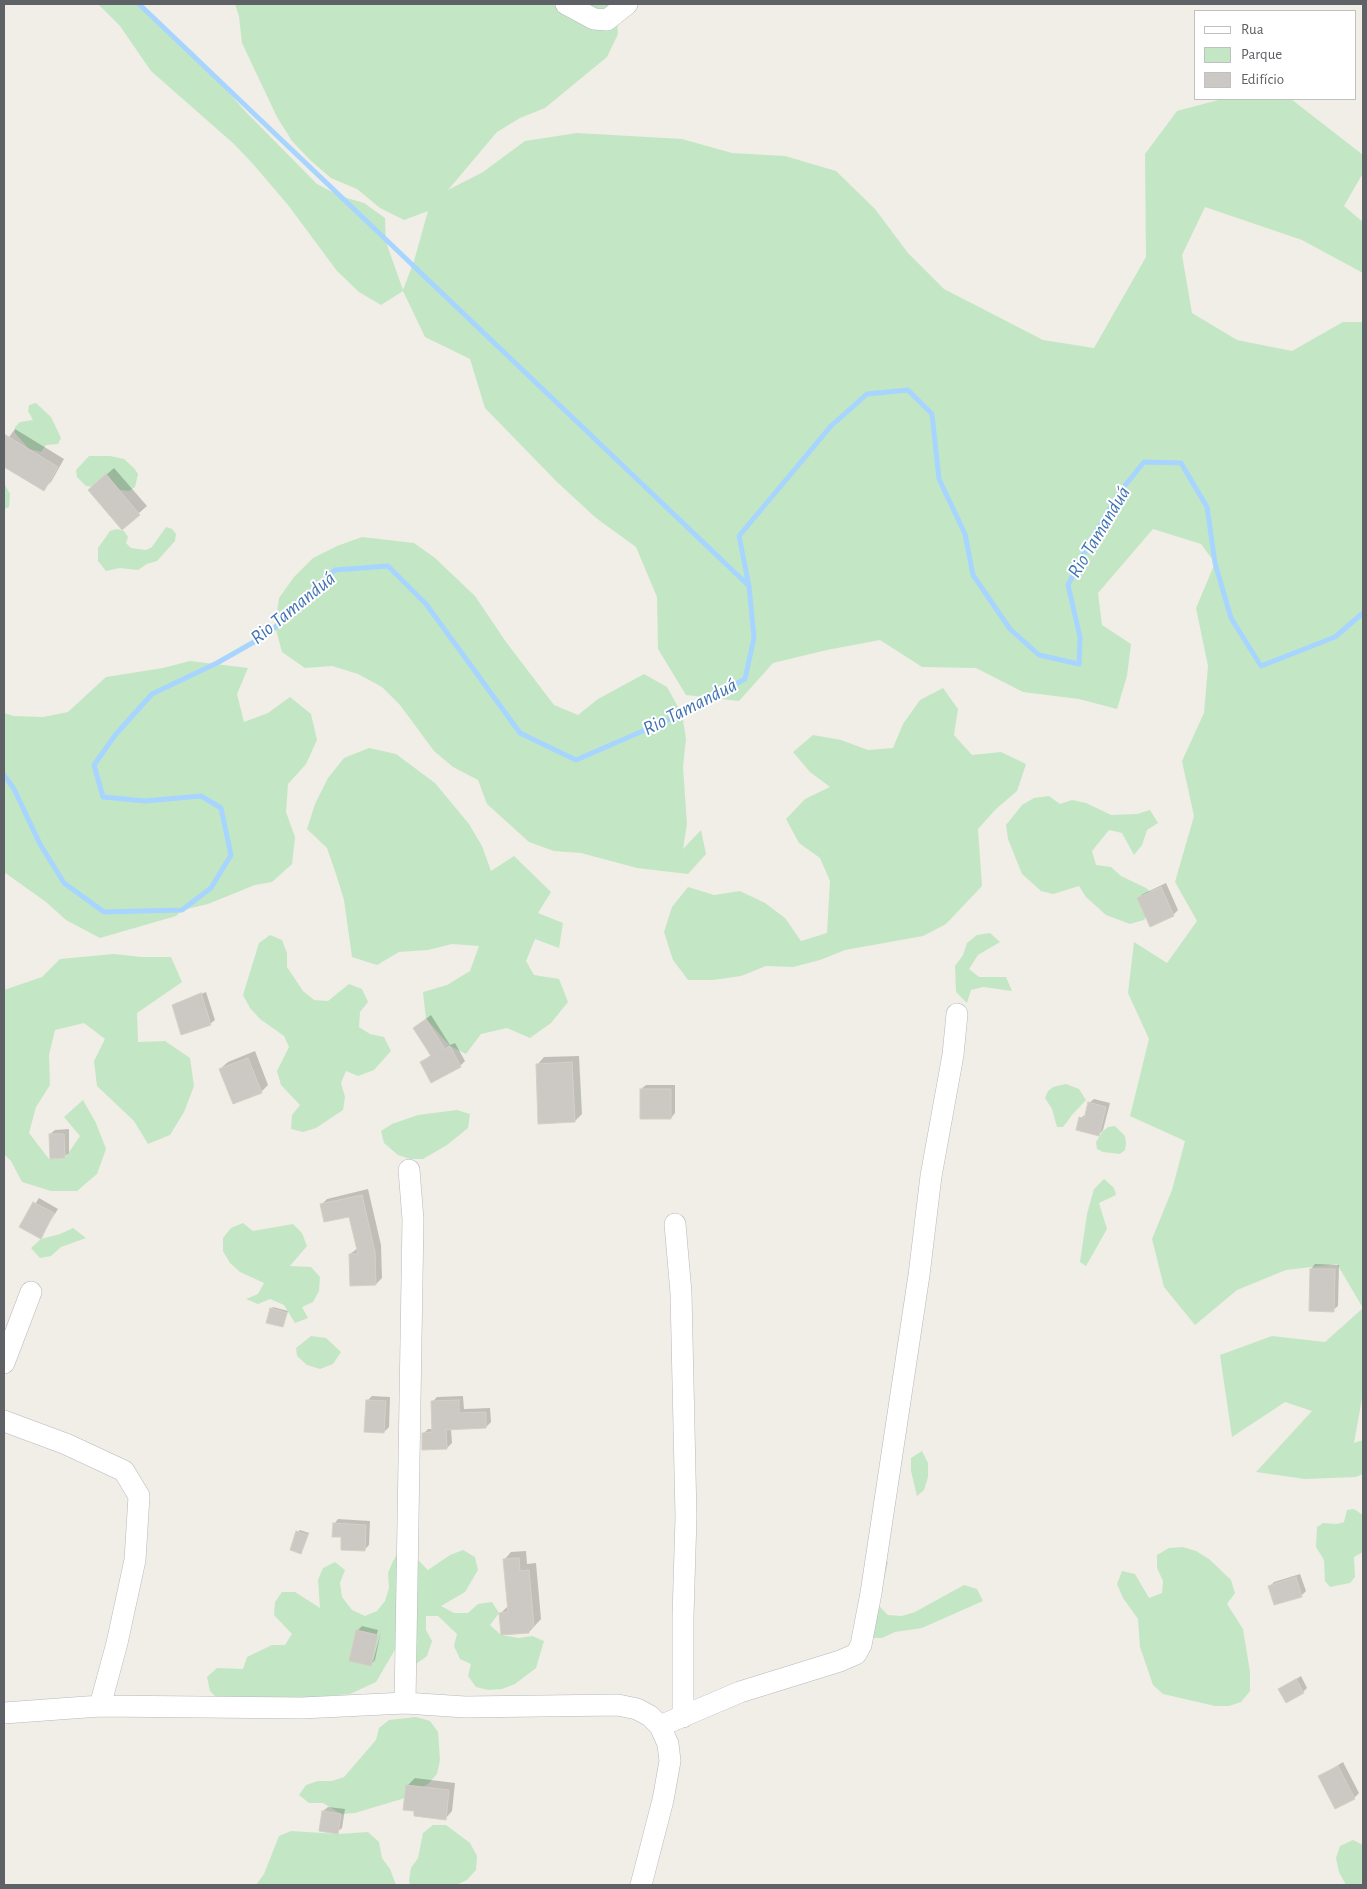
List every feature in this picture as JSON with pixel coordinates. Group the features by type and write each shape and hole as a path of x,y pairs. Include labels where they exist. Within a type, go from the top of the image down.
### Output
{"street":[{"path":"566,4 594,19 607,20 624,6"},
{"path":"660,1726 740,1692 840,1661 856,1654 861,1645 871,1593 919,1275 931,1176 953,1055 957,1014"},
{"path":"406,1703 413,1219 409,1170"},
{"path":"675,1224 682,1293 686,1517 683,1616 683,1717"},
{"path":"4,1363 31,1292"},
{"path":"4,1420 66,1444 124,1471 139,1496 134,1560 117,1643 100,1706"},
{"path":"4,1713 100,1706 302,1708 406,1703 465,1707 618,1705 637,1709 650,1716 660,1726 668,1744 670,1760 664,1800 641,1885"}],"green space":[{"path":"98,4 136,4 193,52 245,111 317,184 340,196 364,203 385,218 386,242 403,290 414,261 428,211 404,220 380,208 357,189 331,178 292,141 277,117 242,43 239,16 235,4 610,4 616,9 618,34 607,57 545,108 520,118 497,132 448,190 483,172 525,141 577,133 682,139 732,153 785,156 836,171 875,209 908,253 944,289 1043,340 1094,348 1146,257 1145,154 1177,111 1218,100 1292,100 1363,155 1363,173 1344,206 1363,222 1363,273 1302,240 1205,207 1182,255 1192,313 1237,340 1292,351 1343,322 1363,322 1363,1308 1337,1264 1286,1270 1237,1290 1195,1325 1164,1287 1152,1239 1172,1190 1185,1141 1130,1116 1149,1039 1128,993 1134,942 1167,963 1197,921 1175,882 1194,816 1182,761 1204,713 1208,666 1196,608 1215,563 1201,544 1153,529 1098,593 1102,625 1131,644 1127,676 1117,709 1079,699 1023,692 976,668 922,667 880,640 773,663 739,701 686,695 658,649 657,597 636,547 596,518 557,482 485,408 470,359 425,337 403,291 381,305 359,292 337,271 288,205 253,164 234,144 151,71 120,26"},
{"path":"36,403 51,417 61,438 58,444 46,445 41,452 29,449 15,433 15,427 20,422 33,420 28,411 29,405"},
{"path":"89,456 110,456 124,459 138,474 135,487 129,491 86,486 77,477 76,470"},
{"path":"4,483 10,494 9,507 4,509"},
{"path":"166,527 172,529 176,534 175,541 157,561 147,564 138,570 120,568 106,571 98,561 98,548 110,531 117,529 124,531 128,537 126,543 131,548 146,550 152,547"},
{"path":"362,537 414,543 435,558 475,596 506,642 554,705 578,715 598,699 644,674 667,687 682,714 686,739 683,767 687,824 683,849 701,830 706,854 688,874 637,868 581,853 554,851 529,842 487,804 478,780 453,767 434,751 400,705 382,687 358,674 332,666 305,668 282,652 275,626 279,598 294,577 313,558 337,546"},
{"path":"190,661 248,668 237,694 244,722 268,713 290,697 311,714 317,740 306,764 288,784 286,812 295,837 292,864 272,882 255,885 208,904 182,910 176,916 100,938 66,920 46,902 4,872 4,713 14,716 43,717 68,712 106,677 163,668"},
{"path":"943,688 958,709 954,735 972,755 1001,752 1026,764 1017,791 996,809 978,829 982,886 946,924 923,936 845,950 820,960 793,967 766,966 741,976 713,980 688,980 673,960 664,932 672,907 688,887 714,895 740,891 765,903 785,918 801,941 827,933 830,881 820,858 799,843 786,819 805,799 830,787 810,772 793,752 813,735 841,740 868,750 893,748 903,724 920,700"},
{"path":"369,748 396,754 435,783 469,824 482,846 491,871 514,856 551,892 538,913 563,923 559,948 535,939 526,961 534,975 559,979 568,1002 551,1023 530,1038 507,1028 481,1034 466,1054 450,1046 426,1019 423,992 447,985 470,971 479,946 452,944 428,950 399,952 377,965 352,957 344,900 327,848 307,829 315,804 328,778 344,758"},
{"path":"1049,796 1060,804 1072,800 1086,803 1111,815 1137,814 1150,810 1158,823 1147,830 1142,845 1134,855 1122,833 1109,830 1092,851 1096,865 1111,867 1121,876 1146,888 1156,897 1151,910 1144,920 1130,924 1106,915 1086,897 1079,886 1053,894 1041,891 1022,874 1008,839 1006,825 1022,805 1034,798"},
{"path":"990,933 1000,942 978,955 969,969 979,977 1006,977 1012,991 983,987 971,990 967,1003 956,992 955,966 963,955 967,943 977,935"},
{"path":"270,935 282,940 287,953 287,967 303,991 314,1000 328,1001 349,984 362,989 368,1002 360,1012 359,1027 370,1034 384,1037 391,1051 374,1070 358,1076 346,1071 341,1083 345,1097 343,1110 316,1128 303,1132 291,1129 292,1115 300,1105 281,1085 277,1071 289,1047 284,1036 260,1019 250,1008 243,995 259,943"},
{"path":"114,954 141,957 171,957 182,982 137,1013 138,1042 165,1041 190,1058 194,1086 184,1112 170,1135 148,1144 134,1121 97,1086 94,1061 105,1039 84,1023 55,1030 49,1055 50,1085 36,1107 29,1133 49,1159 65,1158 80,1136 64,1117 83,1100 96,1123 106,1149 97,1174 77,1191 51,1191 22,1182 11,1161 4,1154 4,990 42,977 60,959"},
{"path":"1066,1084 1079,1089 1086,1100 1063,1127 1057,1127 1052,1109 1045,1098 1048,1091 1053,1087"},
{"path":"457,1110 470,1114 468,1128 447,1145 423,1159 410,1159 398,1155 384,1143 381,1131 392,1124 418,1115"},
{"path":"1115,1126 1125,1136 1125,1150 1120,1154 1103,1152 1097,1149 1096,1142 1103,1131 1108,1127"},
{"path":"1104,1179 1114,1188 1116,1195 1099,1203 1107,1229 1086,1266 1080,1262 1087,1214 1094,1189"},
{"path":"243,1223 253,1231 293,1224 302,1233 307,1246 290,1266 311,1267 320,1277 319,1291 313,1302 302,1307 308,1318 295,1323 284,1305 270,1299 258,1304 246,1299 258,1294 264,1283 240,1272 230,1263 223,1251 223,1238 231,1228"},
{"path":"73,1228 86,1238 61,1247 51,1256 40,1258 31,1248 41,1239"},
{"path":"1363,1308 1363,1393 1354,1443 1363,1440 1363,1474 1356,1477 1305,1479 1256,1472 1312,1411 1285,1402 1232,1437 1220,1355 1272,1336 1325,1342"},
{"path":"311,1336 326,1338 341,1352 333,1364 320,1369 307,1365 297,1356 296,1348"},
{"path":"922,1451 928,1463 928,1477 924,1490 917,1496 911,1471 911,1458"},
{"path":"1354,1509 1363,1515 1363,1552 1354,1557 1355,1577 1350,1583 1330,1587 1325,1581 1324,1560 1316,1547 1317,1527 1323,1523 1337,1524 1344,1522 1347,1510"},
{"path":"414,1547 418,1560 428,1570 450,1555 463,1550 475,1557 478,1570 465,1592 441,1606 454,1613 468,1613 478,1604 492,1602 499,1613 490,1625 501,1635 519,1638 532,1636 544,1641 536,1668 515,1684 502,1689 488,1690 476,1687 468,1676 471,1664 460,1659 454,1646 457,1634 438,1616 426,1616 426,1630 432,1641 427,1656 416,1664 409,1654 396,1648 376,1682 350,1694 326,1696 314,1703 220,1701 210,1691 207,1677 217,1668 243,1669 247,1657 272,1645 285,1645 292,1634 274,1615 275,1602 282,1592 295,1592 320,1608 318,1580 323,1568 335,1562 345,1570 340,1583 342,1597 352,1610 365,1616 377,1611 385,1601 389,1588 388,1573 400,1550"},
{"path":"1183,1547 1196,1551 1209,1559 1231,1580 1235,1593 1227,1604 1243,1629 1250,1672 1250,1691 1241,1702 1229,1706 1215,1706 1163,1694 1153,1685 1140,1647 1138,1619 1123,1598 1117,1584 1122,1571 1135,1574 1149,1598 1162,1593 1163,1581 1157,1568 1157,1555 1169,1548"},
{"path":"884,1558 888,1562 878,1605 888,1615 902,1616 915,1612 964,1585 977,1589 983,1601 922,1628 895,1632 882,1638 869,1638"},
{"path":"416,1717 430,1721 438,1732 440,1760 437,1774 428,1784 405,1798 355,1813 341,1814 323,1803 309,1803 299,1795 306,1785 344,1777 376,1740 379,1728 389,1720"},
{"path":"433,1825 446,1825 470,1843 477,1856 476,1870 467,1880 456,1885 410,1885 411,1868 418,1858 423,1833"},
{"path":"291,1831 338,1834 368,1832 379,1842 382,1858 390,1869 396,1885 256,1885 264,1874 279,1836"},
{"path":"1353,1840 1363,1845 1363,1885 1346,1885 1339,1872 1336,1858 1340,1846"}],"building":[{"path":"4,434 58,467 44,491 4,467"},
{"path":"106,474 140,515 122,530 88,490"},
{"path":"1161,887 1174,916 1150,927 1137,898"},
{"path":"201,993 211,1025 181,1035 172,1005"},
{"path":"426,1019 445,1049 450,1046 461,1067 431,1083 420,1062 431,1056 413,1028"},
{"path":"248,1058 262,1093 233,1104 219,1069"},
{"path":"572,1062 575,1122 538,1124 536,1064"},
{"path":"640,1089 671,1089 671,1119 640,1119"},
{"path":"1088,1102 1106,1107 1099,1136 1076,1130 1079,1117 1084,1119"},
{"path":"49,1134 64,1134 65,1158 50,1159"},
{"path":"362,1195 375,1252 376,1285 350,1286 349,1254 358,1254 349,1217 324,1222 320,1204"},
{"path":"33,1202 54,1213 41,1239 19,1227"},
{"path":"1310,1269 1335,1269 1334,1312 1309,1311"},
{"path":"270,1308 287,1313 283,1327 266,1323"},
{"path":"366,1400 386,1401 384,1433 364,1432"},
{"path":"459,1400 459,1413 486,1412 486,1428 446,1430 447,1449 422,1450 422,1433 432,1432 431,1401"},
{"path":"333,1523 366,1525 365,1551 341,1550 341,1537 332,1537"},
{"path":"296,1531 308,1535 301,1554 290,1550"},
{"path":"519,1558 520,1571 529,1570 534,1627 529,1628 529,1633 501,1635 499,1613 508,1612 503,1559"},
{"path":"1296,1577 1302,1597 1274,1605 1268,1586"},
{"path":"356,1630 378,1635 371,1666 349,1661"},
{"path":"1296,1679 1304,1693 1286,1703 1278,1689"},
{"path":"1338,1766 1355,1799 1335,1809 1318,1776"},
{"path":"406,1785 449,1790 446,1820 414,1816 414,1811 403,1810"},
{"path":"322,1811 341,1814 338,1834 319,1831"}],"waterway":[{"path":"139,4 749,586"},
{"name":"Rio Tamanduá","path":"4,775 14,789 40,844 64,883 104,912 182,910 211,888 231,855 221,808 201,796 145,801 103,797 94,765 116,734 152,694 217,663 268,634 335,570 388,566 426,604 520,733 576,760 682,714 745,679 754,638 749,586 739,536 831,426 867,394 908,390 932,414 939,479 965,534 973,575 1010,629 1039,655 1079,664 1080,637 1068,585 1091,540 1119,493 1144,462 1181,463 1207,507 1215,563 1231,618 1261,666 1335,637 1363,613"}]}
